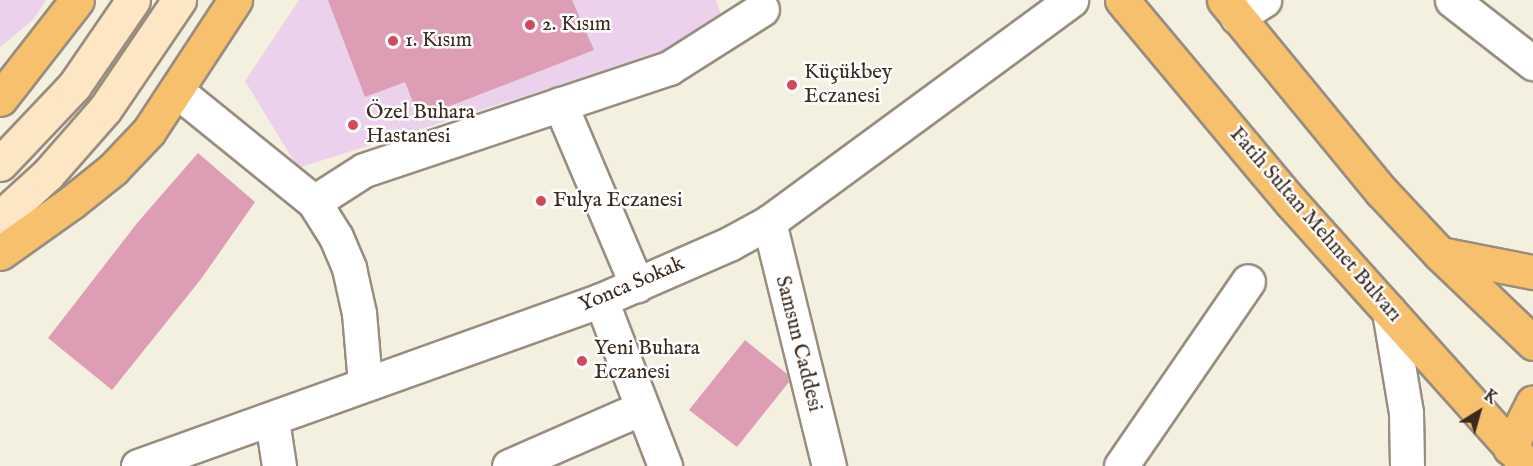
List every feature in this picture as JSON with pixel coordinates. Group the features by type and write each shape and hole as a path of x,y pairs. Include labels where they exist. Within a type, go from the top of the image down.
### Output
{"highway":[{"path":"0,99 77,0"},
{"path":"0,253 113,169 148,131 236,0"},
{"name":"Fatih Sultan Mehmet Bulvarı","path":"1122,0 1292,202 1389,311 1512,460"},
{"path":"1230,9 1382,191 1440,254 1533,343"},
{"path":"1440,254 1533,272"},
{"path":"1512,460 1533,402"}],"main road":[{"path":"0,164 74,86 133,0"},
{"path":"0,218 48,174 105,110 179,0"}],"street":[{"name":"Yonca Sokak","path":"138,466 272,420 365,383 601,300 769,222 1071,0"},
{"path":"1230,9 1264,0"},
{"path":"1452,0 1533,63"},
{"path":"314,202 364,170 669,68 765,3"},
{"path":"177,91 314,202 336,237 349,268 359,313 365,383"},
{"path":"560,104 637,285"},
{"name":"Samsun Caddesi","path":"769,222 829,466"},
{"path":"1121,466 1248,281"},
{"path":"601,300 665,466"},
{"path":"1389,311 1406,414 1407,466"},
{"path":"509,466 642,408"},
{"path":"272,420 279,466"}],"shaded area":[{"path":"0,0 46,0 33,20 0,47"},
{"name":"Özel Buhara Hastanesi","path":"299,0 716,0 727,32 298,168 245,81"}],"building":[{"path":"328,0 572,0 594,50 419,118 405,82 365,97"},
{"path":"198,153 255,202 201,279 112,390 48,338 138,222"},
{"path":"745,340 787,374 789,382 737,447 689,410"}],"place":[{"name":"2. Kısım","path":"530,25"},
{"name":"1. Kısım","path":"393,41"},
{"name":"Küçükbey Eczanesi","path":"792,85"},
{"name":"Özel Buhara Hastanesi","path":"353,125"},
{"name":"Fulya Eczanesi","path":"541,201"},
{"name":"Yeni Buhara Eczanesi","path":"582,361"}]}
